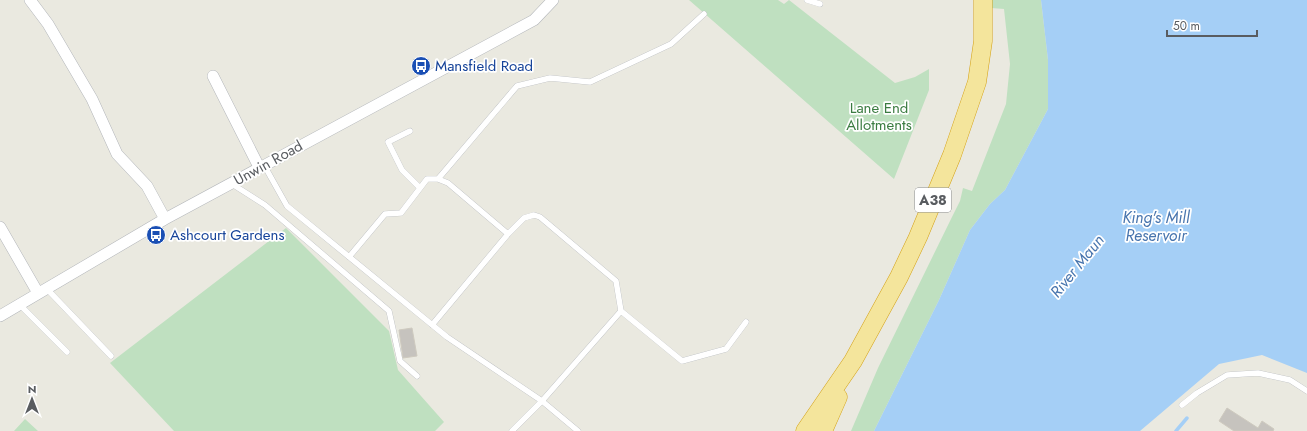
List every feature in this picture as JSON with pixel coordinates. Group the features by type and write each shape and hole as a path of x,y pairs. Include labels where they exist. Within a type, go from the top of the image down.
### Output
{"highway":[{"name":"A38","path":"823,431 853,361 899,277 918,237 952,155 977,82 983,40 983,0"},
{"name":"A38","path":"805,431 853,361"}],"street":[{"path":"30,0 48,24 92,99 117,154 147,186 165,219"},
{"path":"540,15 545,0"},
{"name":"Unwin Road","path":"0,316 165,219 534,20 553,0"},
{"path":"213,76 262,166"},
{"path":"0,227 42,291"}],"lane":[{"path":"807,0 820,4"},
{"path":"438,179 517,86 550,78 590,82 671,44 704,14"},
{"path":"410,131 388,142 402,170 420,188"},
{"path":"262,166 287,206 447,337 542,401 578,431"},
{"path":"350,257 385,214 401,213 427,179 438,179 448,183 508,234"},
{"path":"231,184 265,205 389,311 400,361 417,376"},
{"path":"432,325 508,234 524,218 534,215 540,217 616,281 621,311 682,361 726,349 746,322"},
{"path":"42,291 111,356"},
{"path":"19,304 67,352"},
{"path":"512,431 542,401 621,311"},
{"path":"1182,405 1197,392 1227,375 1258,373 1290,380 1307,391"}],"green space":[{"name":"Lane End Allotments","path":"689,0 778,0 784,4 789,0 895,83 915,77 929,69 929,90 894,179"},
{"path":"991,0 1041,0 1048,60 1048,109 1005,190 990,204 970,230 939,300 874,431 851,431 878,368 960,201 963,188 972,191 1006,104 1010,64 1004,9 991,8"},
{"path":"286,228 389,331 398,370 444,422 435,431 174,431 110,363"},
{"path":"25,419 38,431 14,431"}],"water":[{"name":"King's Mill Reservoir","path":"1041,0 1307,0 1307,373 1262,355 1219,364 1140,431 874,431 939,300 970,230 990,204 1005,190 1048,109 1048,60"}],"building":[{"path":"412,328 417,356 403,358 399,330"},
{"path":"1227,408 1258,428 1262,421 1274,429 1273,431 1234,431 1219,421"}],"waterway":[{"path":"1176,431 1187,418"}],"place":[{"name":"Mansfield Road","path":"421,66"},
{"name":"Ashcourt Gardens","path":"156,235"}],"water label":[{"name":"River Maun","path":"1077,266"}]}
